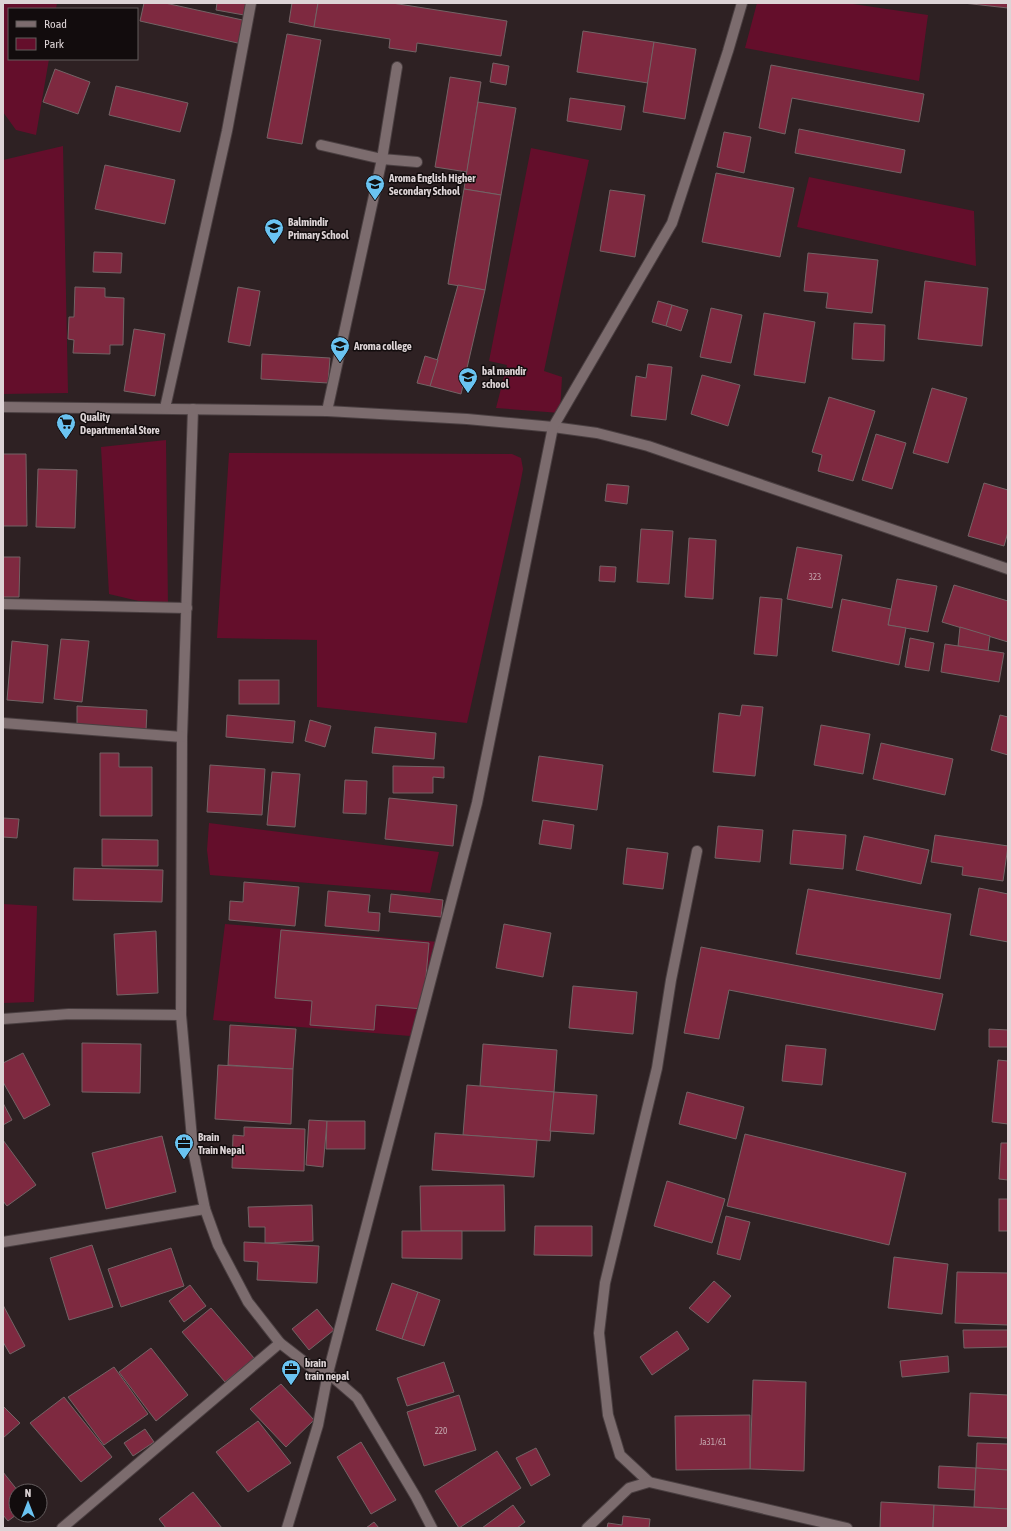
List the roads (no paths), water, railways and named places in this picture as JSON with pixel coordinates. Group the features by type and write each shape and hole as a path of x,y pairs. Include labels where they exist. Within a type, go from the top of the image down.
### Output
{"street":[{"path":"165,408 227,132 251,3"},
{"path":"287,1528 318,1425 328,1373 477,803 553,426 672,223 728,51 742,3"},
{"path":"327,411 382,159 398,67"},
{"path":"321,145 382,159 417,162"},
{"path":"3,407 327,411 466,419 553,426 596,433 648,446 1008,569"},
{"path":"194,409 182,737 181,1015 193,1150 205,1209 218,1245 248,1302 280,1343 311,1368 328,1373 357,1398 416,1497 432,1528"},
{"path":"3,604 187,608"},
{"path":"3,723 182,737"},
{"path":"697,851 671,980 657,1068 605,1283 599,1333 608,1415 620,1455 649,1482 846,1528"},
{"path":"3,1019 69,1014 181,1015"},
{"path":"3,1242 205,1209"},
{"path":"62,1528 280,1343"},
{"path":"587,1528 629,1488 649,1482"}],"place":[{"name":"Aroma English Higher Secondary School","path":"375,201"},
{"name":"Balmindir Primary School","path":"274,245"},
{"name":"Aroma college","path":"340,363"},
{"name":"bal mandir school","path":"468,394"},
{"name":"Quality Departmental Store","path":"66,440"},
{"name":"Brain Train Nepal","path":"184,1160"},
{"name":"brain train nepal","path":"291,1386"}]}
